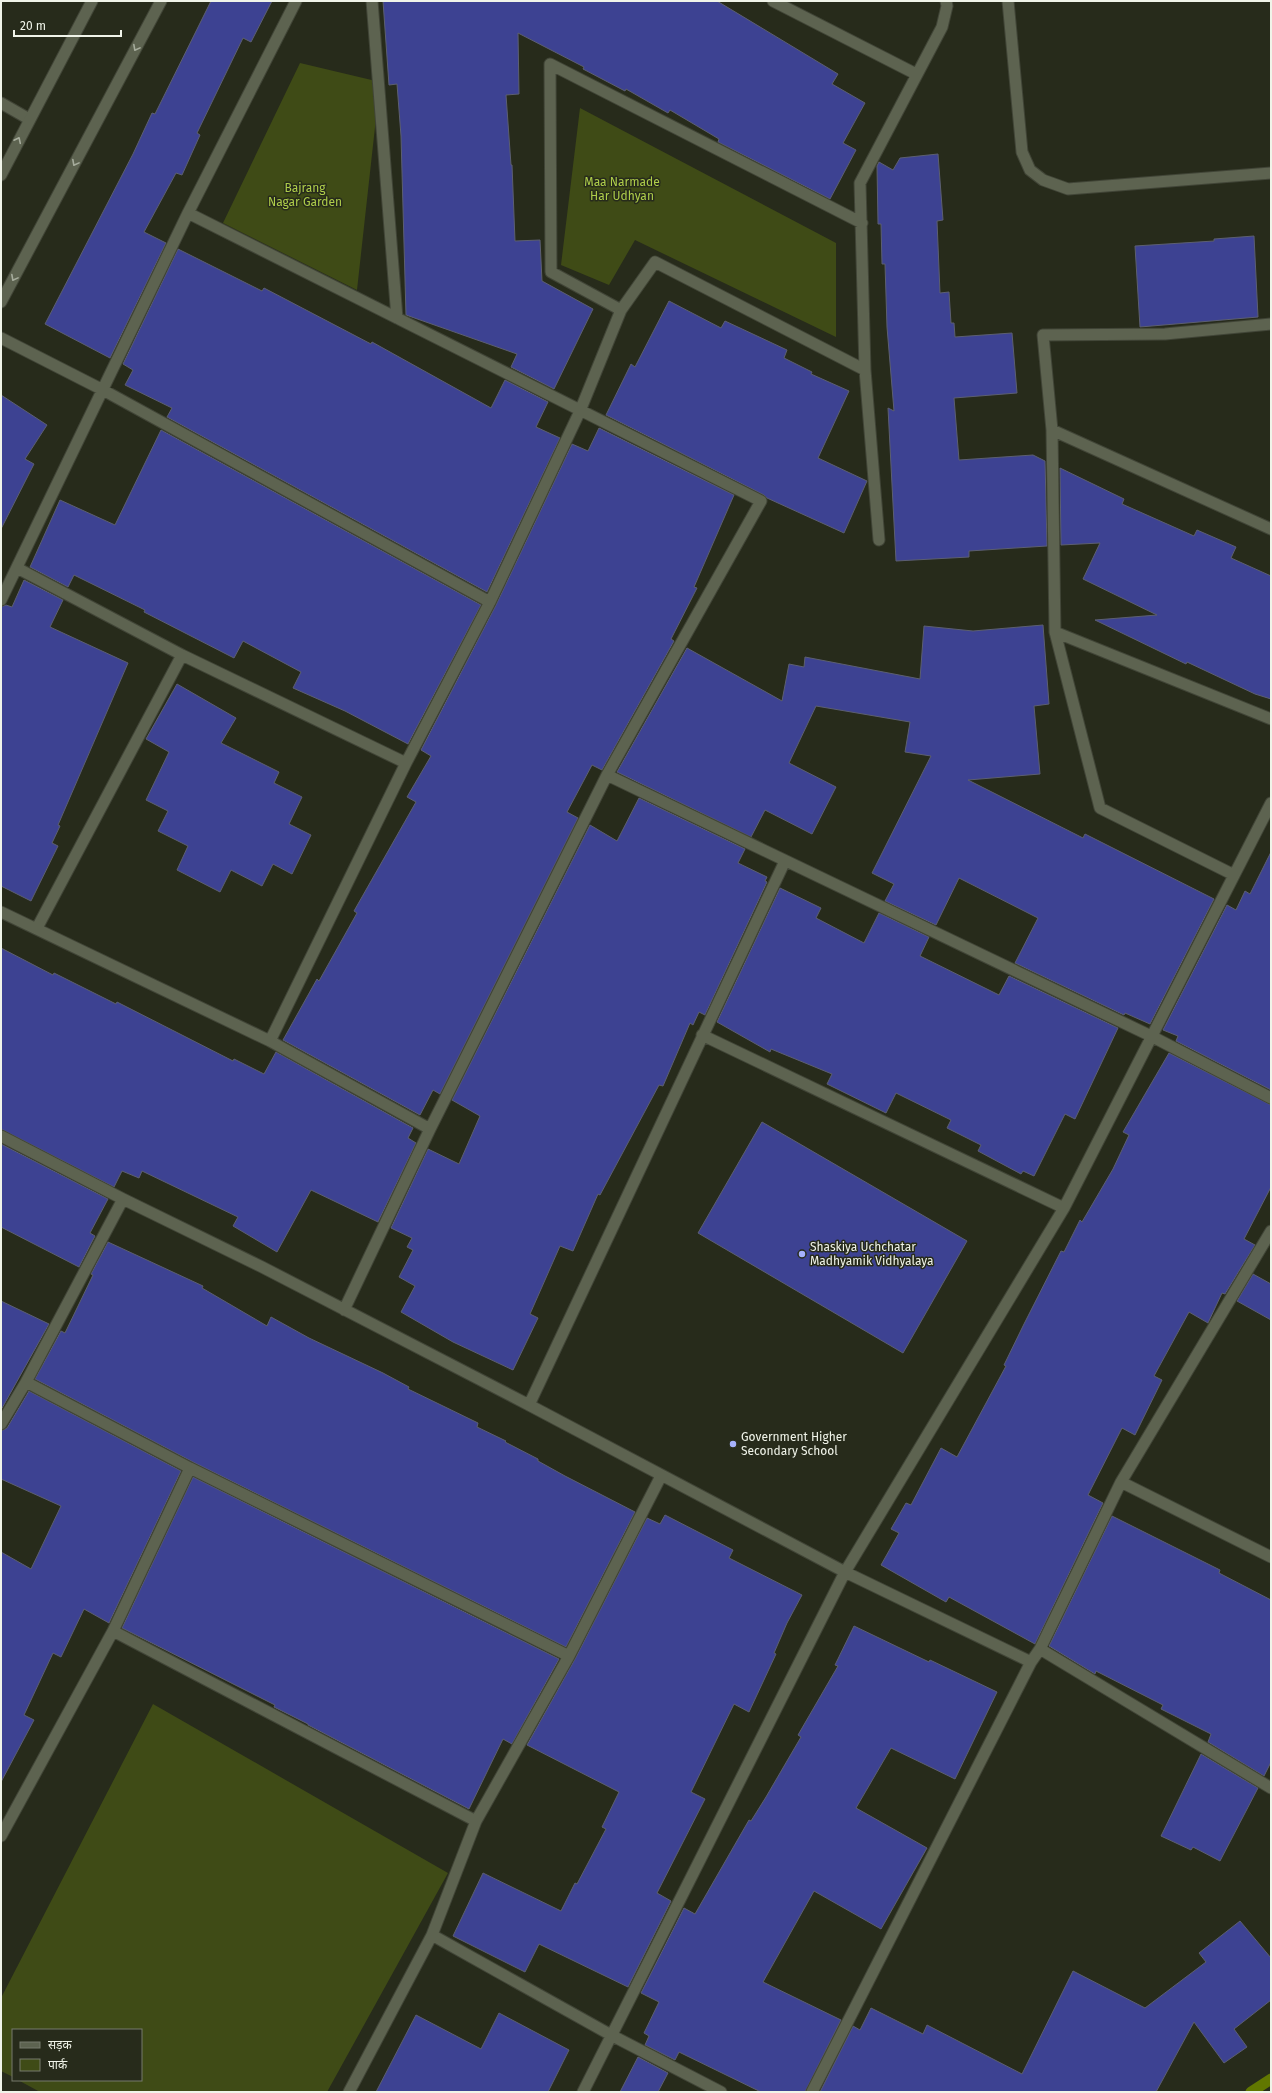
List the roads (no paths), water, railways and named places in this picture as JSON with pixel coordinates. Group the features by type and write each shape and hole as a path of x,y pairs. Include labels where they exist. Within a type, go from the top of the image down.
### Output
{"street":[{"path":"1,175 92,1"},
{"path":"1,302 160,1"},
{"path":"1,600 188,213 296,1"},
{"path":"372,1 397,318"},
{"path":"773,1 916,74"},
{"path":"879,540 865,370 860,183 942,26 947,6 946,1"},
{"path":"1008,1 1022,152 1030,170 1043,180 1068,189 1271,173"},
{"path":"621,310 551,272 550,64 862,223"},
{"path":"1,103 29,119"},
{"path":"188,213 761,501 607,775 430,1129 344,1310"},
{"path":"270,1041 406,763 490,602 580,411 621,310 655,262 865,370"},
{"path":"1234,875 1100,808 1055,632 1052,430 1043,335 1165,334 1271,324"},
{"path":"1,338 103,390 490,602"},
{"path":"1052,430 1271,529"},
{"path":"17,568 182,654 406,763"},
{"path":"1055,632 1271,719"},
{"path":"37,928 182,654"},
{"path":"607,775 1151,1036 1271,1098"},
{"path":"582,2092 845,1572 1064,1208 1271,803"},
{"path":"529,1405 785,861"},
{"path":"1,912 270,1041 430,1129"},
{"path":"702,1035 1064,1208"},
{"path":"1,1136 123,1199 262,1267 529,1405 845,1572 1031,1662"},
{"path":"1,1424 26,1382 123,1199"},
{"path":"812,2092 1031,1662 1040,1649 1121,1482 1271,1231"},
{"path":"26,1382 190,1468 569,1656"},
{"path":"1,1836 113,1631 190,1468"},
{"path":"349,2092 432,1935 476,1821 569,1656 661,1476"},
{"path":"1121,1482 1271,1557"},
{"path":"113,1631 476,1821"},
{"path":"1040,1649 1271,1788"},
{"path":"432,1935 612,2035 721,2092"}],"waterway":[{"path":"1251,2092 1271,2079"}],"place":[{"name":"Shaskiya Uchchatar Madhyamik Vidhyalaya","path":"802,1254"},
{"name":"Government Higher Secondary School","path":"733,1444"}],"park label":[{"name":"Maa Narmade Har Udhyan","path":"622,189"},
{"name":"Bajrang Nagar Garden","path":"305,195"}]}
